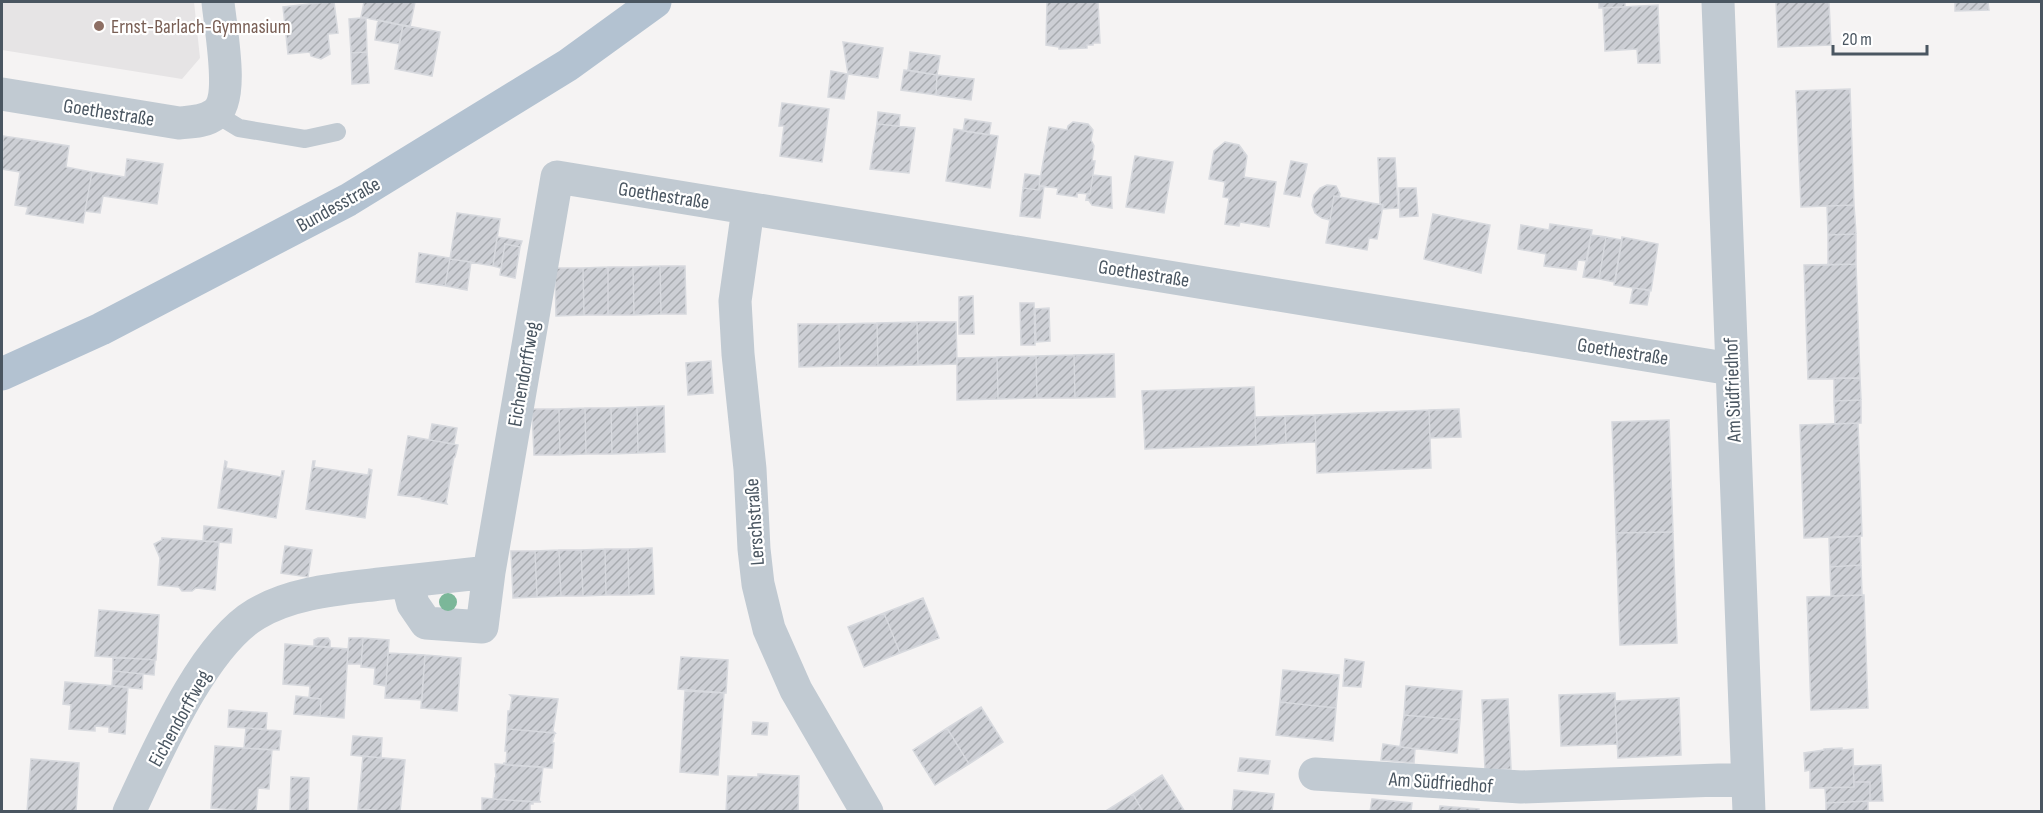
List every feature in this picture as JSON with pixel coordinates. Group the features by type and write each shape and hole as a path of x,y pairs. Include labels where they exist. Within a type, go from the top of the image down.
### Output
{"main road":[{"name":"Bundesstraße","path":"2,374 101,329 348,200 568,65 655,2"}],"street":[{"path":"216,114 223,101 226,85 218,2"},
{"name":"Am Südfriedhof","path":"1718,2 1749,812"},
{"name":"Goethestraße","path":"2,94 179,123 198,122 216,114"},
{"name":"Goethestraße","path":"557,177 1731,369"},
{"name":"Eichendorffweg","path":"407,581 414,604 426,623 482,627 489,572 557,177"},
{"name":"Lerschstraße","path":"748,209 735,301 758,584 769,629 796,690 867,812"},
{"name":"Eichendorffweg","path":"129,812 197,679 229,638 256,614 294,598 337,589 489,572"},
{"name":"Am Südfriedhof","path":"1315,774 1521,787 1747,779"}],"lane":[{"path":"216,114 239,128 305,139 337,132"}],"shaded area":[{"name":"Ernst-Barlach-Gymnasium","path":"2,2 194,2 200,58 182,79 2,50"}],"building":[{"path":"334,2 338,33 328,34 330,54 321,59 311,56 310,52 288,54 283,7"},
{"path":"364,2 415,2 410,27 361,17"},
{"path":"1047,2 1098,2 1100,43 1087,45 1087,48 1059,49 1059,47 1046,45"},
{"path":"1599,2 1625,2 1625,7 1599,8"},
{"path":"1776,2 1829,2 1831,45 1778,47"},
{"path":"1955,2 1988,2 1989,10 1955,11"},
{"path":"1658,5 1660,63 1638,63 1637,49 1605,51 1603,8"},
{"path":"366,18 367,52 351,53 349,19"},
{"path":"378,20 403,25 399,44 375,40"},
{"path":"403,25 440,32 432,76 395,69"},
{"path":"843,42 883,48 878,78 848,74"},
{"path":"367,52 369,83 352,84 351,53"},
{"path":"910,52 940,56 937,75 908,70"},
{"path":"904,70 937,75 936,95 901,90"},
{"path":"831,71 848,74 844,99 828,97"},
{"path":"937,75 974,79 971,100 936,95"},
{"path":"1850,89 1854,205 1801,207 1796,91"},
{"path":"782,103 829,109 822,162 780,156 784,126 779,126"},
{"path":"878,112 900,115 899,126 877,124"},
{"path":"965,119 991,123 989,135 963,131"},
{"path":"1073,122 1088,124 1093,130 1092,161 1095,161 1090,194 1077,193 1077,197 1057,194 1058,188 1039,186 1049,127 1067,130"},
{"path":"877,124 915,128 909,173 870,169"},
{"path":"954,129 998,136 990,188 946,181"},
{"path":"3,136 69,146 66,167 92,172 83,223 26,214 28,207 15,205 20,172 2,169"},
{"path":"1225,142 1239,145 1247,156 1244,177 1276,182 1269,227 1240,222 1239,226 1225,224 1229,198 1223,197 1225,182 1209,179 1214,151"},
{"path":"1135,156 1173,162 1164,213 1126,207"},
{"path":"1378,158 1395,158 1398,208 1382,209 1383,205 1380,204"},
{"path":"127,159 163,164 157,204 103,196 100,213 85,211 92,172 125,177"},
{"path":"1291,161 1307,164 1300,197 1284,194"},
{"path":"1025,174 1040,176 1039,190 1023,188"},
{"path":"1093,175 1111,177 1112,208 1092,205 1088,199 1086,200 1087,194 1090,194"},
{"path":"1327,185 1336,186 1340,194 1339,197 1334,196 1330,220 1315,213 1312,205 1314,195 1320,188"},
{"path":"1040,186 1044,186 1040,218 1020,216 1023,188 1039,190"},
{"path":"1399,188 1416,188 1418,216 1400,217"},
{"path":"1334,196 1383,205 1377,239 1369,238 1367,250 1326,243"},
{"path":"1854,205 1856,234 1828,235 1827,206"},
{"path":"457,213 500,219 493,266 450,259"},
{"path":"1433,214 1490,225 1481,273 1424,259"},
{"path":"1550,224 1592,230 1587,261 1578,260 1576,270 1544,266 1546,254 1518,249 1521,225 1549,230"},
{"path":"1856,234 1856,264 1828,265 1828,235"},
{"path":"1591,235 1606,237 1599,279 1583,277"},
{"path":"497,237 522,241 520,247 505,244 501,268 493,266"},
{"path":"1606,237 1622,240 1615,282 1599,279"},
{"path":"1622,237 1658,244 1651,291 1614,285"},
{"path":"505,244 520,247 515,278 500,275"},
{"path":"419,253 450,258 445,286 416,282"},
{"path":"450,259 471,262 467,290 445,286"},
{"path":"1856,264 1860,378 1808,379 1804,265"},
{"path":"660,266 685,266 686,314 661,314"},
{"path":"660,266 661,314 634,315 633,267"},
{"path":"608,267 633,267 634,315 608,315"},
{"path":"608,267 608,315 584,315 583,268"},
{"path":"555,268 583,268 584,315 556,316"},
{"path":"1633,288 1650,290 1647,305 1630,303"},
{"path":"973,296 974,334 959,334 959,297"},
{"path":"1020,303 1034,303 1035,345 1021,345"},
{"path":"1049,308 1050,341 1036,342 1035,309"},
{"path":"917,322 956,322 957,364 918,365"},
{"path":"917,322 918,365 878,366 877,323"},
{"path":"877,323 878,366 840,366 839,324"},
{"path":"798,324 839,324 840,366 799,367"},
{"path":"1114,354 1115,397 1075,398 1074,355"},
{"path":"1074,355 1075,398 1037,398 1036,356"},
{"path":"1036,356 1037,398 998,399 997,357"},
{"path":"997,357 998,399 957,400 957,358"},
{"path":"711,361 713,393 688,395 686,363"},
{"path":"1834,378 1860,378 1861,400 1834,401"},
{"path":"1254,387 1256,445 1145,449 1142,391"},
{"path":"1861,400 1861,423 1835,424 1834,401"},
{"path":"664,406 665,452 638,453 637,407"},
{"path":"637,407 638,453 612,454 611,408"},
{"path":"585,408 586,454 560,455 559,409"},
{"path":"585,408 611,408 612,454 586,454"},
{"path":"532,409 559,409 560,455 534,455"},
{"path":"1459,409 1461,437 1430,438 1429,410"},
{"path":"1429,410 1431,468 1317,473 1315,415"},
{"path":"1315,415 1316,442 1286,443 1285,416"},
{"path":"1285,416 1286,443 1256,445 1255,417"},
{"path":"1669,420 1673,532 1616,533 1612,422"},
{"path":"1858,423 1862,536 1804,538 1800,425"},
{"path":"432,424 457,428 454,444 429,440"},
{"path":"408,436 458,445 447,504 398,495"},
{"path":"225,461 227,462 226,468 281,477 284,471 276,518 218,508"},
{"path":"313,461 315,461 314,467 368,475 369,469 372,470 365,518 306,509"},
{"path":"204,526 232,529 231,543 203,541"},
{"path":"1673,532 1677,643 1620,645 1616,533"},
{"path":"1860,536 1861,565 1830,567 1829,538"},
{"path":"162,538 219,542 215,590 196,588 192,591 182,591 179,587 158,585 160,558 154,544"},
{"path":"285,546 312,550 308,577 281,573"},
{"path":"652,548 654,594 629,595 628,549"},
{"path":"605,549 606,595 583,596 581,550"},
{"path":"605,549 628,549 629,595 606,595"},
{"path":"559,550 561,596 537,597 535,551"},
{"path":"559,550 581,550 583,596 561,596"},
{"path":"511,551 535,551 537,597 513,598"},
{"path":"1861,565 1862,595 1831,596 1830,567"},
{"path":"1864,595 1868,708 1811,710 1807,597"},
{"path":"923,598 939,638 900,653 884,613"},
{"path":"99,610 159,615 156,660 95,656"},
{"path":"884,613 900,653 864,667 848,627"},
{"path":"328,638 330,647 314,646 314,640"},
{"path":"349,638 363,638 361,664 347,664"},
{"path":"363,638 389,640 386,686 374,684 375,668 361,667"},
{"path":"285,644 348,649 344,718 320,716 321,699 309,698 310,686 283,684"},
{"path":"388,653 425,655 422,700 385,698"},
{"path":"425,655 461,658 457,711 421,708"},
{"path":"113,657 155,660 154,675 113,671"},
{"path":"681,657 728,660 726,693 678,689"},
{"path":"1345,659 1364,662 1361,687 1343,686"},
{"path":"1283,670 1339,675 1336,708 1280,702"},
{"path":"113,671 143,674 142,689 112,686"},
{"path":"65,682 128,687 125,734 109,732 109,727 95,726 95,731 69,729 71,705 63,704"},
{"path":"1406,686 1462,691 1460,720 1404,715"},
{"path":"685,691 724,693 718,775 680,772"},
{"path":"1615,693 1617,744 1561,746 1559,695"},
{"path":"510,695 558,699 553,731 555,733 507,729 512,697"},
{"path":"296,696 321,699 320,716 294,714"},
{"path":"1679,698 1681,755 1618,758 1615,701"},
{"path":"1508,699 1511,769 1485,770 1482,700"},
{"path":"1280,702 1336,708 1333,741 1276,735"},
{"path":"981,707 1003,742 969,764 947,728"},
{"path":"229,710 267,713 266,729 228,727"},
{"path":"1404,715 1460,720 1457,753 1400,747"},
{"path":"753,722 768,723 767,735 752,734"},
{"path":"246,728 281,731 279,750 244,748"},
{"path":"947,728 969,764 935,785 913,750"},
{"path":"507,729 555,733 552,743 554,743 552,768 504,765 507,751 505,751"},
{"path":"353,736 382,738 381,758 351,755"},
{"path":"1383,744 1415,749 1414,763 1381,760"},
{"path":"215,746 272,750 269,789 258,788 256,812 211,808"},
{"path":"1842,748 1842,750 1853,749 1854,787 1810,788 1810,770 1805,771 1804,753"},
{"path":"363,756 405,760 400,812 358,809"},
{"path":"1240,758 1270,761 1268,774 1238,771"},
{"path":"31,759 79,763 76,812 27,812"},
{"path":"495,764 543,767 539,801 541,802 493,799"},
{"path":"1881,765 1883,801 1870,801 1870,782 1854,782 1853,766"},
{"path":"758,774 799,776 798,812 726,812 728,776 758,777"},
{"path":"1162,775 1185,812 1143,812 1133,794"},
{"path":"291,777 309,778 308,812 290,812"},
{"path":"1854,782 1870,782 1870,801 1826,803 1825,788 1854,787"},
{"path":"1234,790 1274,794 1272,812 1232,812"},
{"path":"1133,794 1143,812 1104,812"},
{"path":"482,798 533,802 530,804 530,811 533,812 482,812"},
{"path":"1372,799 1412,803 1411,812 1370,812"},
{"path":"1868,801 1868,812 1826,812 1826,803"},
{"path":"1440,806 1479,809 1479,812 1439,812"}],"place":[{"name":"Ernst-Barlach-Gymnasium","path":"99,26"}]}
